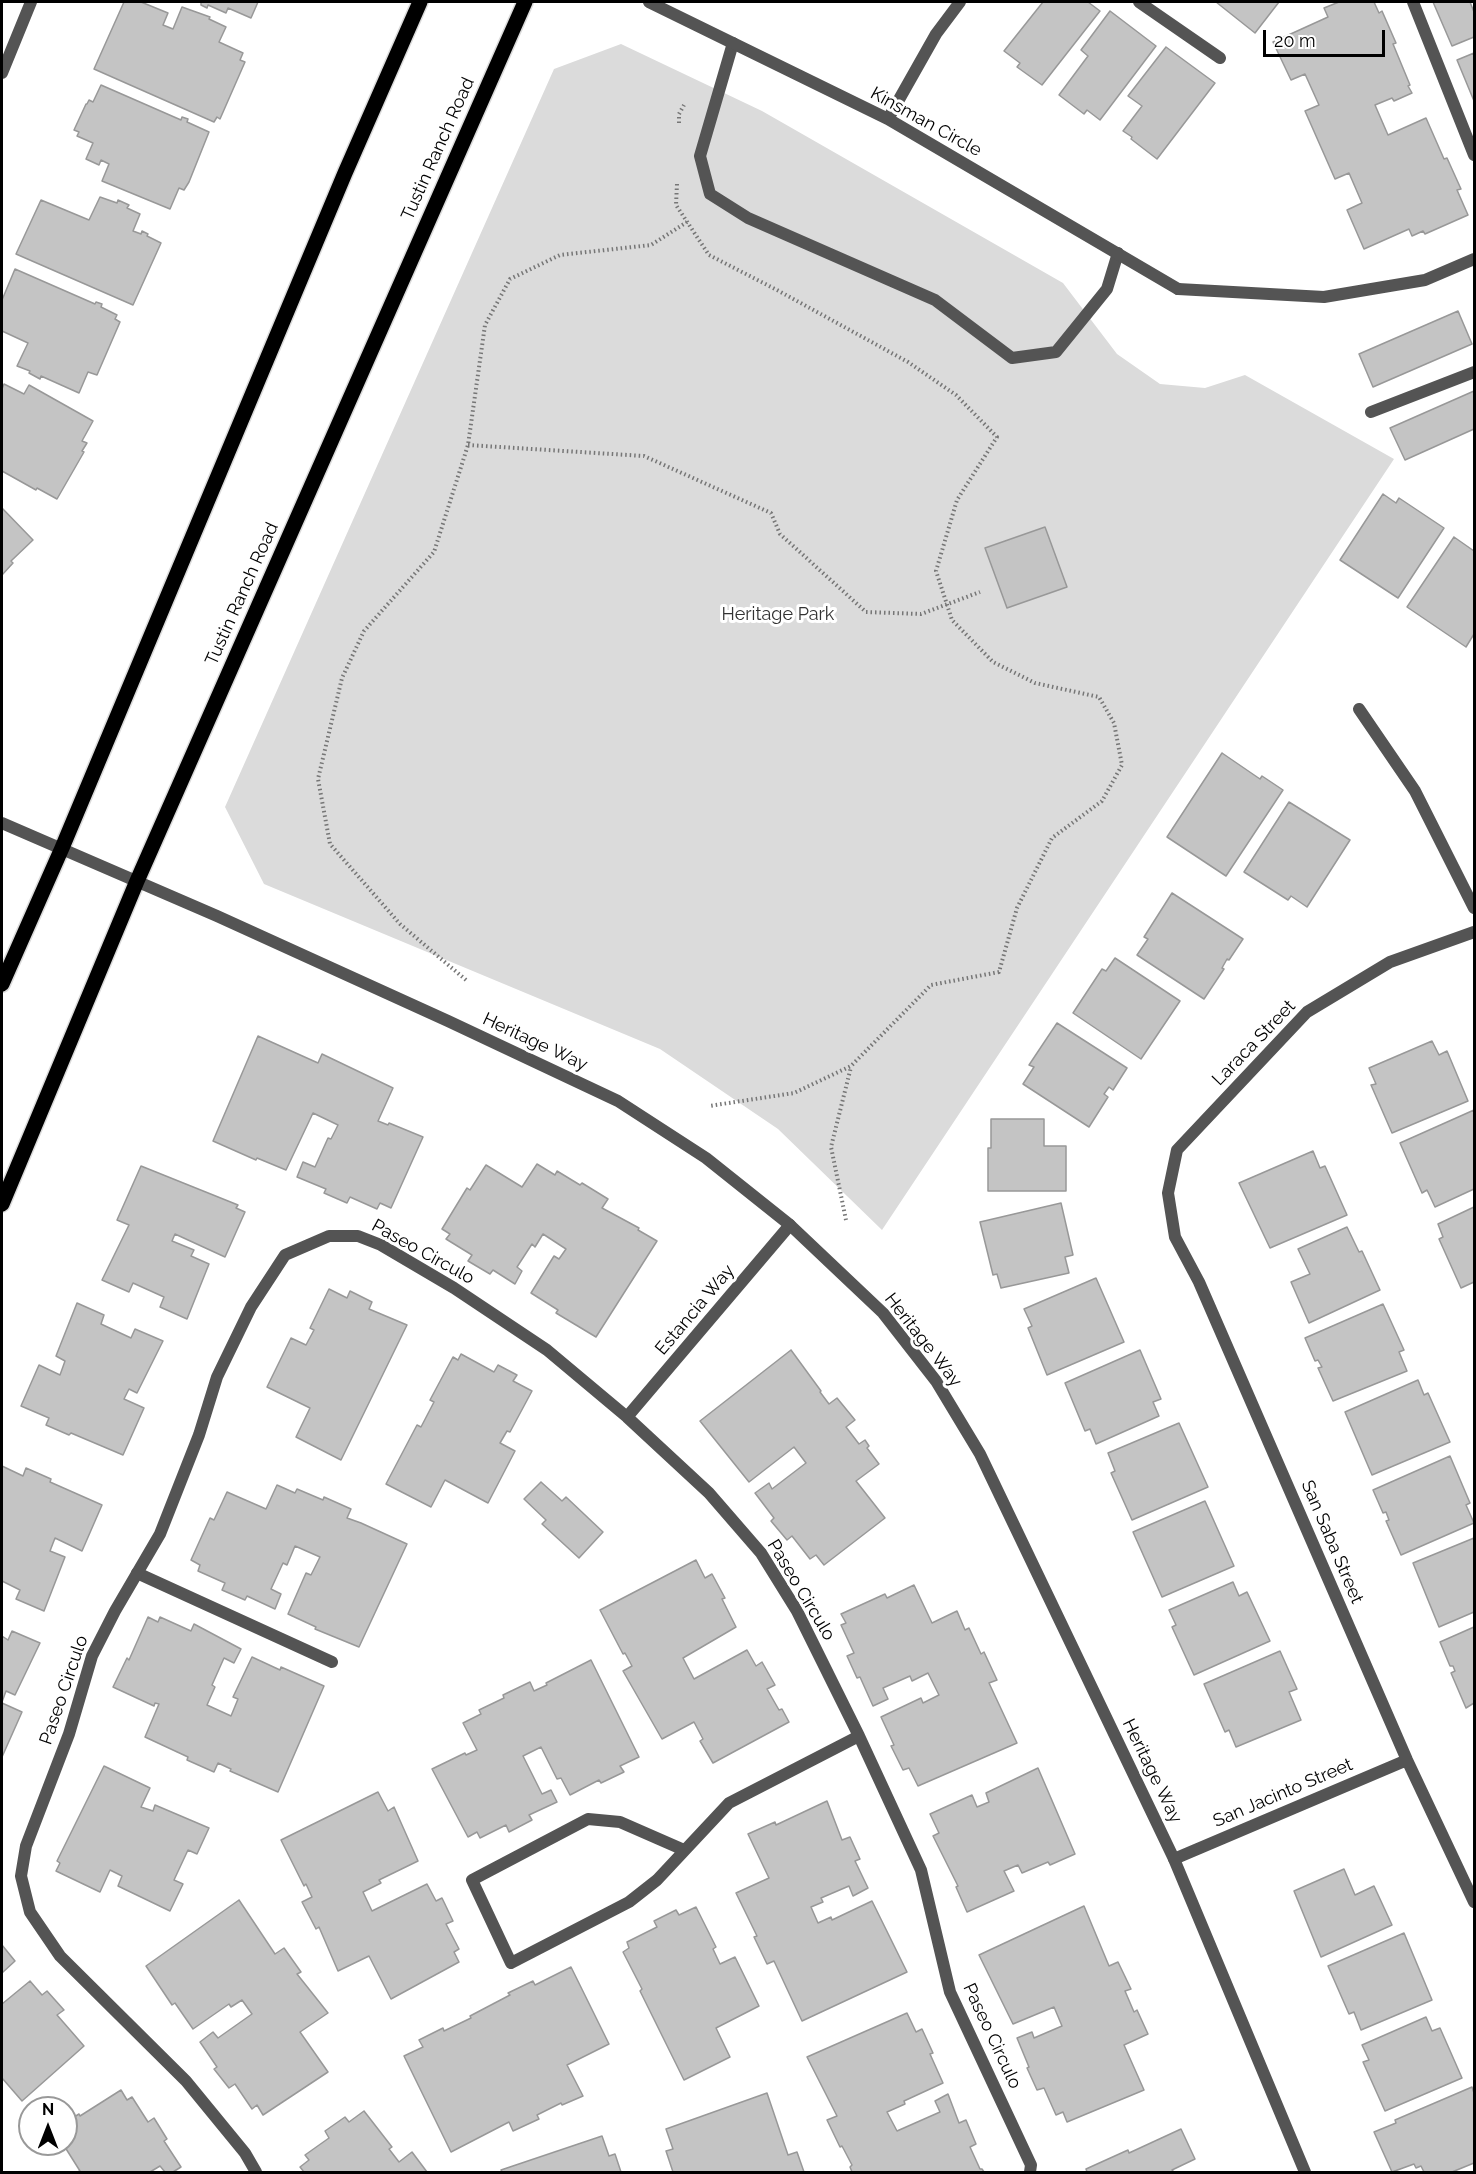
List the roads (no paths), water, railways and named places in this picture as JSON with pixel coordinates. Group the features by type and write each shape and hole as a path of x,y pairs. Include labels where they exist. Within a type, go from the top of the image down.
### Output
{"main road":[{"path":"2,984 62,848 332,205 420,2"},
{"name":"Tustin Ranch Road","path":"2,1204 137,881 525,2"}],"street":[{"path":"2,73 31,2"},
{"name":"Kinsman Circle","path":"649,2 888,119 1179,289 1324,297 1425,280 1474,262"},
{"path":"888,119 936,34 960,2"},
{"path":"1139,2 1220,58"},
{"path":"1413,2 1474,154"},
{"path":"733,43 700,156 710,194 748,218 935,300 1012,358 1056,352 1107,289 1118,253"},
{"path":"1371,412 1474,372"},
{"path":"1359,709 1415,791 1474,908"},
{"name":"Heritage Way","path":"2,823 448,1021 618,1101 706,1158 790,1225 883,1313 936,1381 985,1465 1174,1858 1305,2172"},
{"name":"Laraca Street","path":"1168,1193 1177,1150 1307,1012 1390,962 1474,932"},
{"name":"San Saba Street","path":"1168,1193 1174,1237 1199,1282 1407,1760 1474,1902"},
{"name":"Estancia Way","path":"627,1417 790,1225"},
{"name":"Paseo Circulo","path":"256,2172 245,2153 186,2081 60,1956 30,1912 21,1876 26,1846 69,1734 92,1656 160,1534 199,1435 217,1377 250,1307 285,1255 329,1236 357,1236 381,1245 454,1288 547,1350 627,1417 709,1493 761,1552 797,1611 859,1736 921,1870 950,1992 1031,2164 1030,2172"},
{"path":"137,1574 332,1662"},
{"path":"684,1850 620,1822 588,1820 472,1880 511,1963 630,1902 657,1880 729,1803 859,1736"},
{"name":"San Jacinto Street","path":"1174,1858 1407,1760"}],"park label":[{"name":"Heritage Park","path":"778,615"}]}
